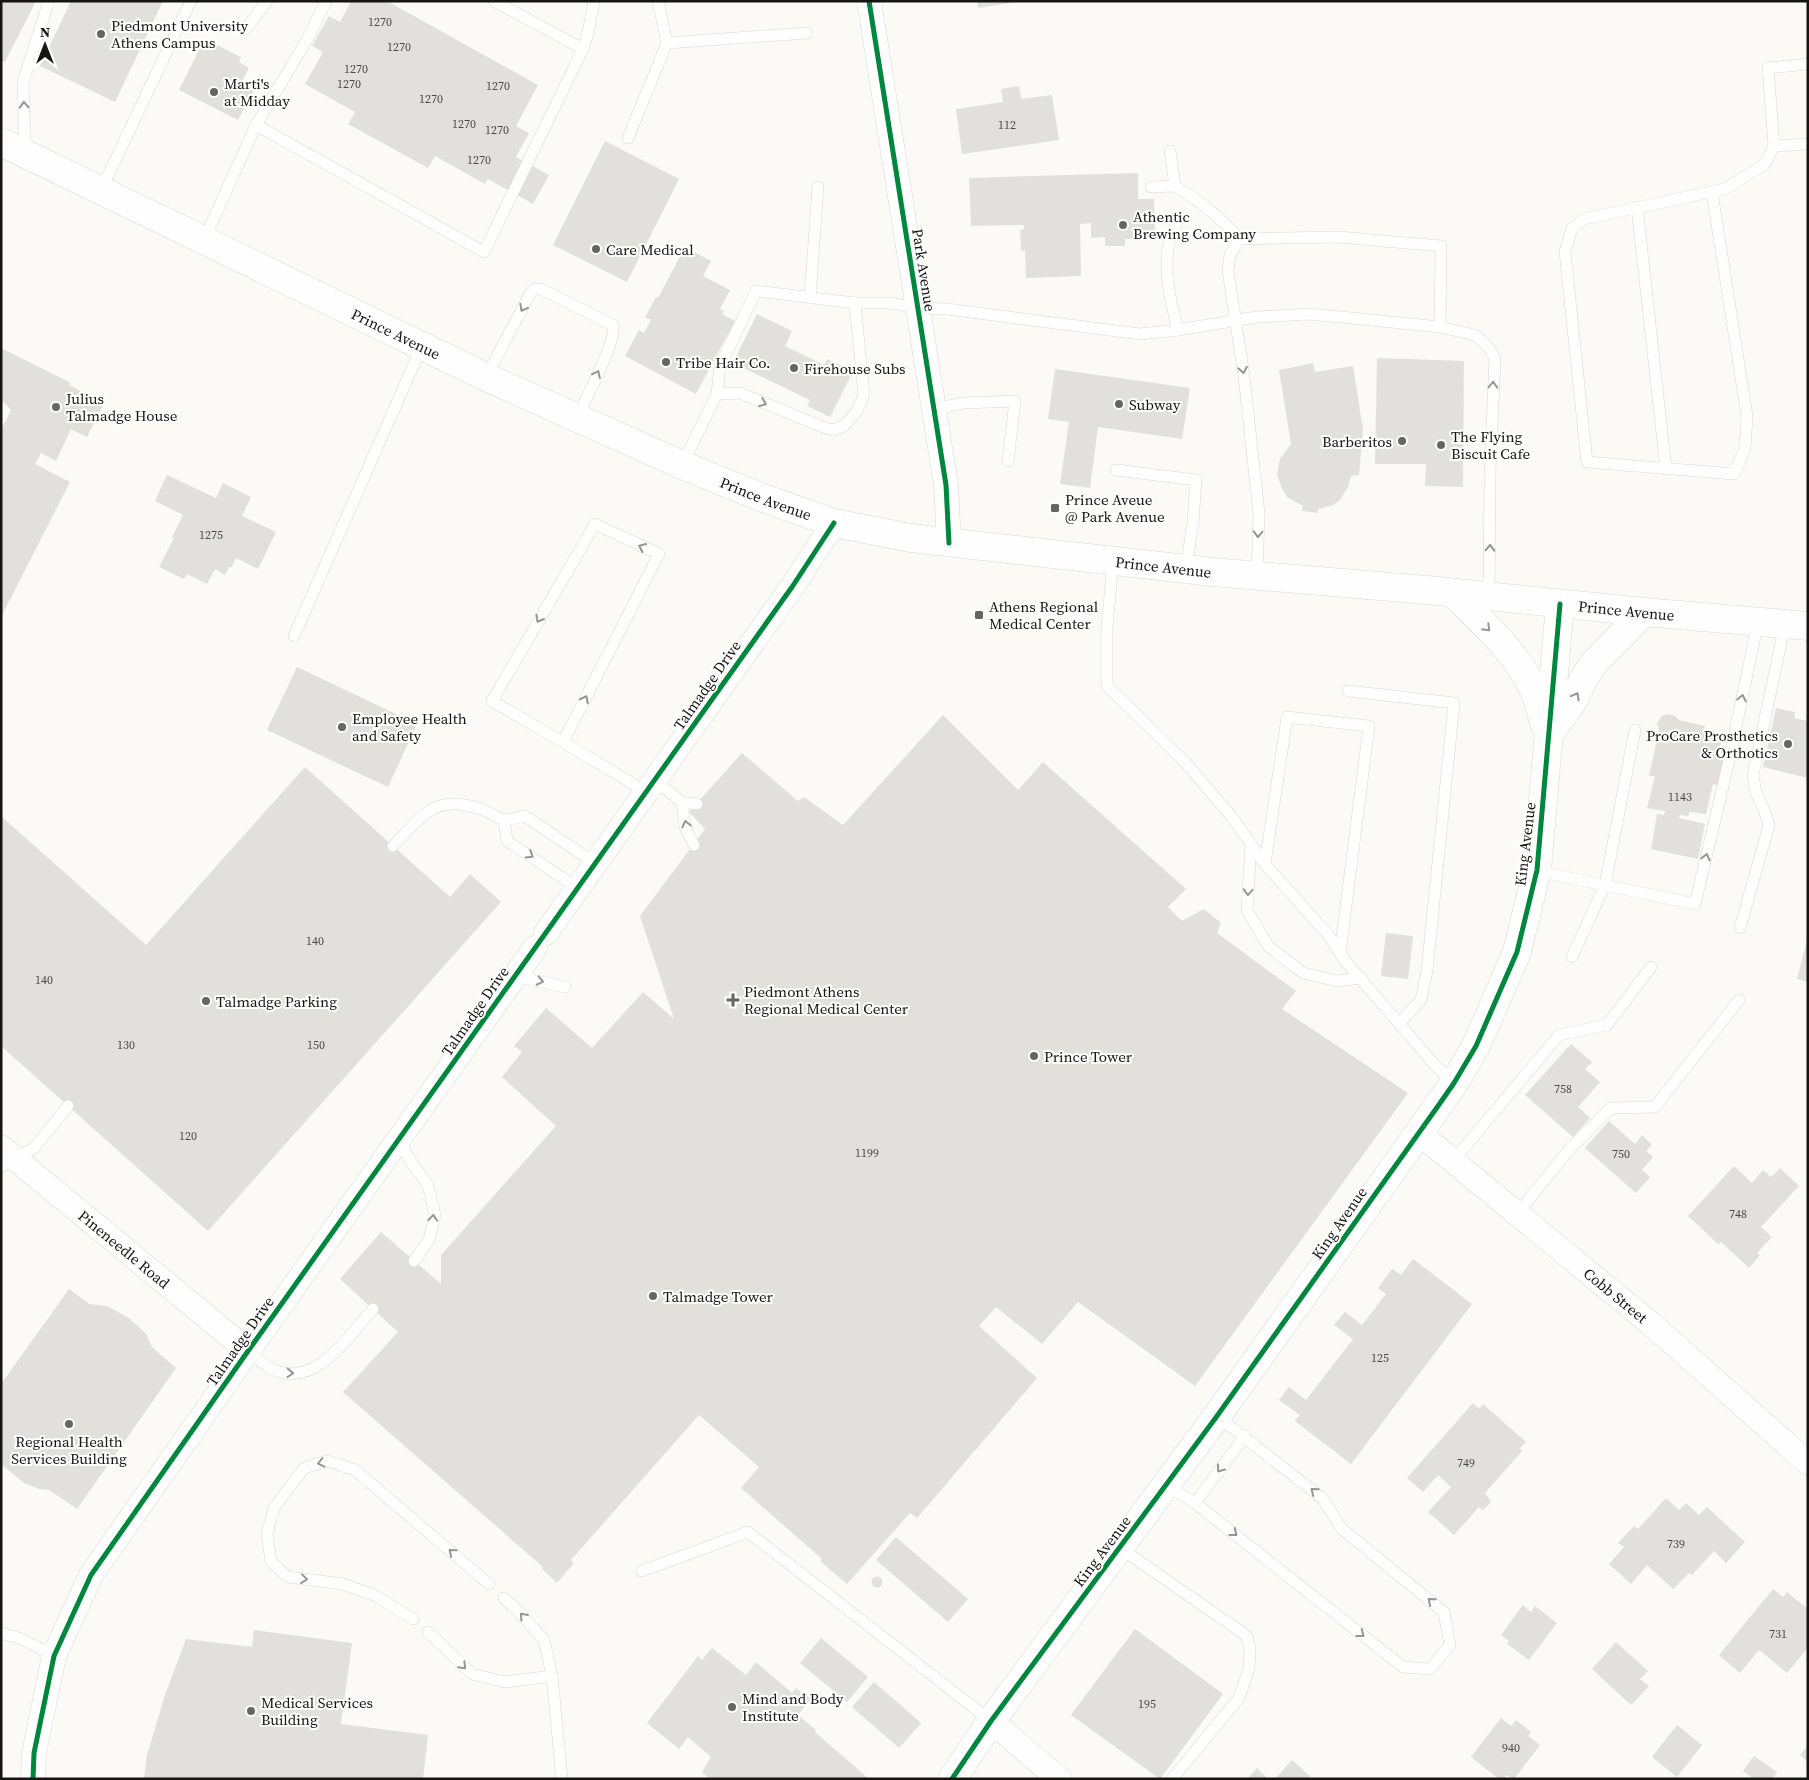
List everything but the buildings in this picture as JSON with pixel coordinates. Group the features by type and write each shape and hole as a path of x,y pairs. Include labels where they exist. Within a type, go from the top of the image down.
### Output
{"main road":[{"name":"Prince Avenue","path":"1,142 486,378 682,465 763,498 834,523 911,538 1186,570 1800,625"},
{"path":"1453,593 1498,638 1522,668 1535,693 1548,736"},
{"name":"King Avenue","path":"952,1779 991,1721 1217,1416 1454,1084 1476,1046 1517,952 1537,870 1560,604"},
{"path":"1548,736 1575,698 1594,663 1644,612"}],"street":[{"name":"Park Avenue","path":"869,1 946,485 949,543"},
{"name":"Talmadge Drive","path":"33,1779 34,1753 54,1656 91,1576 248,1351 792,587 834,523"},
{"name":"Cobb Street","path":"1418,1133 1650,1323 1808,1463"},
{"name":"Pineneedle Road","path":"6,1158 248,1351"},
{"path":"991,1721 1059,1779"}],"lane":[{"path":"25,154 23,82 49,1"},
{"path":"101,190 191,1"},
{"path":"246,29 267,1"},
{"path":"204,241 256,125 308,38 326,1"},
{"path":"494,1 583,49"},
{"path":"256,125 484,252 583,49 594,1"},
{"path":"628,138 667,43 658,1"},
{"path":"667,43 807,33"},
{"path":"1712,192 1747,416 1745,448 1734,474 1587,462 1566,252 1572,228 1584,219 1726,189 1765,164 1774,146 1768,68 1808,64"},
{"path":"1774,146 1808,144"},
{"path":"1170,151 1175,186"},
{"path":"1151,187 1175,186 1201,202 1222,220 1239,239 1338,237 1441,246 1440,327"},
{"path":"810,297 818,187"},
{"path":"1637,208 1666,469"},
{"path":"1177,222 1168,246 1167,268 1168,292 1178,330"},
{"path":"1239,239 1230,255 1228,271 1244,376 1258,514 1257,576"},
{"path":"486,378 531,292 536,288 541,288 613,325 614,331 602,365 576,418"},
{"path":"682,465 717,394 720,366 756,291 856,303 890,303 918,308 947,309 1140,334 1235,322 1257,317 1309,314 1440,327 1477,336 1489,348 1495,358 1490,472 1489,596"},
{"path":"717,394 740,393 823,427 833,430 844,426 857,411 864,395 856,303"},
{"path":"294,636 422,346"},
{"path":"934,409 962,403 1015,401 1008,460"},
{"path":"1116,470 1196,480 1193,522 1186,570"},
{"path":"563,742 659,554 594,524 492,701 563,742 584,753 682,802 697,804"},
{"path":"1113,562 1107,627 1107,686 1184,761 1232,817 1266,864 1329,936 1340,953 1434,1064 1454,1084"},
{"path":"1537,870 1694,904 1728,765 1758,622"},
{"path":"1740,928 1769,826 1756,793 1753,775 1800,625"},
{"path":"1348,691 1454,703 1428,971 1421,1000 1399,1023"},
{"path":"1266,864 1287,716 1369,726 1340,953"},
{"path":"1572,957 1605,885 1635,730"},
{"path":"682,802 685,828 694,845"},
{"path":"393,846 426,813 446,804 463,804 487,811 504,820 524,816 595,863"},
{"path":"504,820 507,841 578,888"},
{"path":"1251,844 1247,910 1268,946 1303,972 1337,981 1361,978"},
{"path":"1453,1161 1559,1035 1607,1025 1651,967"},
{"path":"514,976 565,987"},
{"path":"1517,1214 1568,1151 1611,1108 1655,1107 1739,1000"},
{"path":"6,1158 34,1148 68,1106"},
{"path":"399,1139 411,1162 428,1185 435,1215 429,1240 414,1261"},
{"path":"248,1351 268,1367 284,1373 304,1373 328,1360 374,1309"},
{"path":"1166,1485 1195,1503 1403,1667 1430,1669 1450,1645 1444,1612 1342,1528 1322,1498 1217,1416"},
{"path":"1195,1503 1245,1436"},
{"path":"413,1619 374,1596 343,1584 288,1577 271,1562 267,1534 274,1508 304,1468 328,1461 355,1470 489,1584"},
{"path":"642,1571 748,1532 991,1721"},
{"path":"1120,1548 1247,1636 1250,1649 1249,1669 1239,1698 1172,1779"},
{"path":"504,1598 544,1640 552,1676 562,1779"},
{"path":"428,1632 472,1674 505,1682 552,1676"},
{"path":"1,1633 22,1639 54,1656"}],"cycle path":[{"path":"869,1 946,485 949,543"},
{"path":"33,1779 34,1753 54,1656 91,1575 248,1351 792,587 834,523"},
{"path":"952,1779 991,1721 1217,1416 1438,1106 1476,1046 1517,952 1537,870 1560,604"}],"place":[{"name":"Piedmont University Athens Campus","path":"101,34"},
{"name":"Marti's at Midday","path":"214,92"},
{"name":"Athentic Brewing Company","path":"1123,225"},
{"name":"Care Medical","path":"596,249"},
{"name":"Tribe Hair Co.","path":"666,362"},
{"name":"Firehouse Subs","path":"794,368"},
{"name":"Subway","path":"1119,404"},
{"name":"Julius Talmadge House","path":"56,407"},
{"name":"Barberitos","path":"1402,441"},
{"name":"The Flying Biscuit Cafe","path":"1441,445"},
{"name":"Prince Aveue @ Park Avenue","path":"1055,508"},
{"name":"Athens Regional Medical Center","path":"979,615"},
{"name":"Employee Health and Safety","path":"342,727"},
{"name":"ProCare Prosthetics & Orthotics","path":"1788,744"},
{"name":"Piedmont Athens Regional Medical Center","path":"733,1000"},
{"name":"Talmadge Parking","path":"206,1001"},
{"name":"Prince Tower","path":"1034,1056"},
{"name":"Talmadge Tower","path":"653,1296"},
{"name":"Regional Health Services Building","path":"69,1424"},
{"name":"Mind and Body Institute","path":"732,1707"},
{"name":"Medical Services Building","path":"251,1711"}]}
